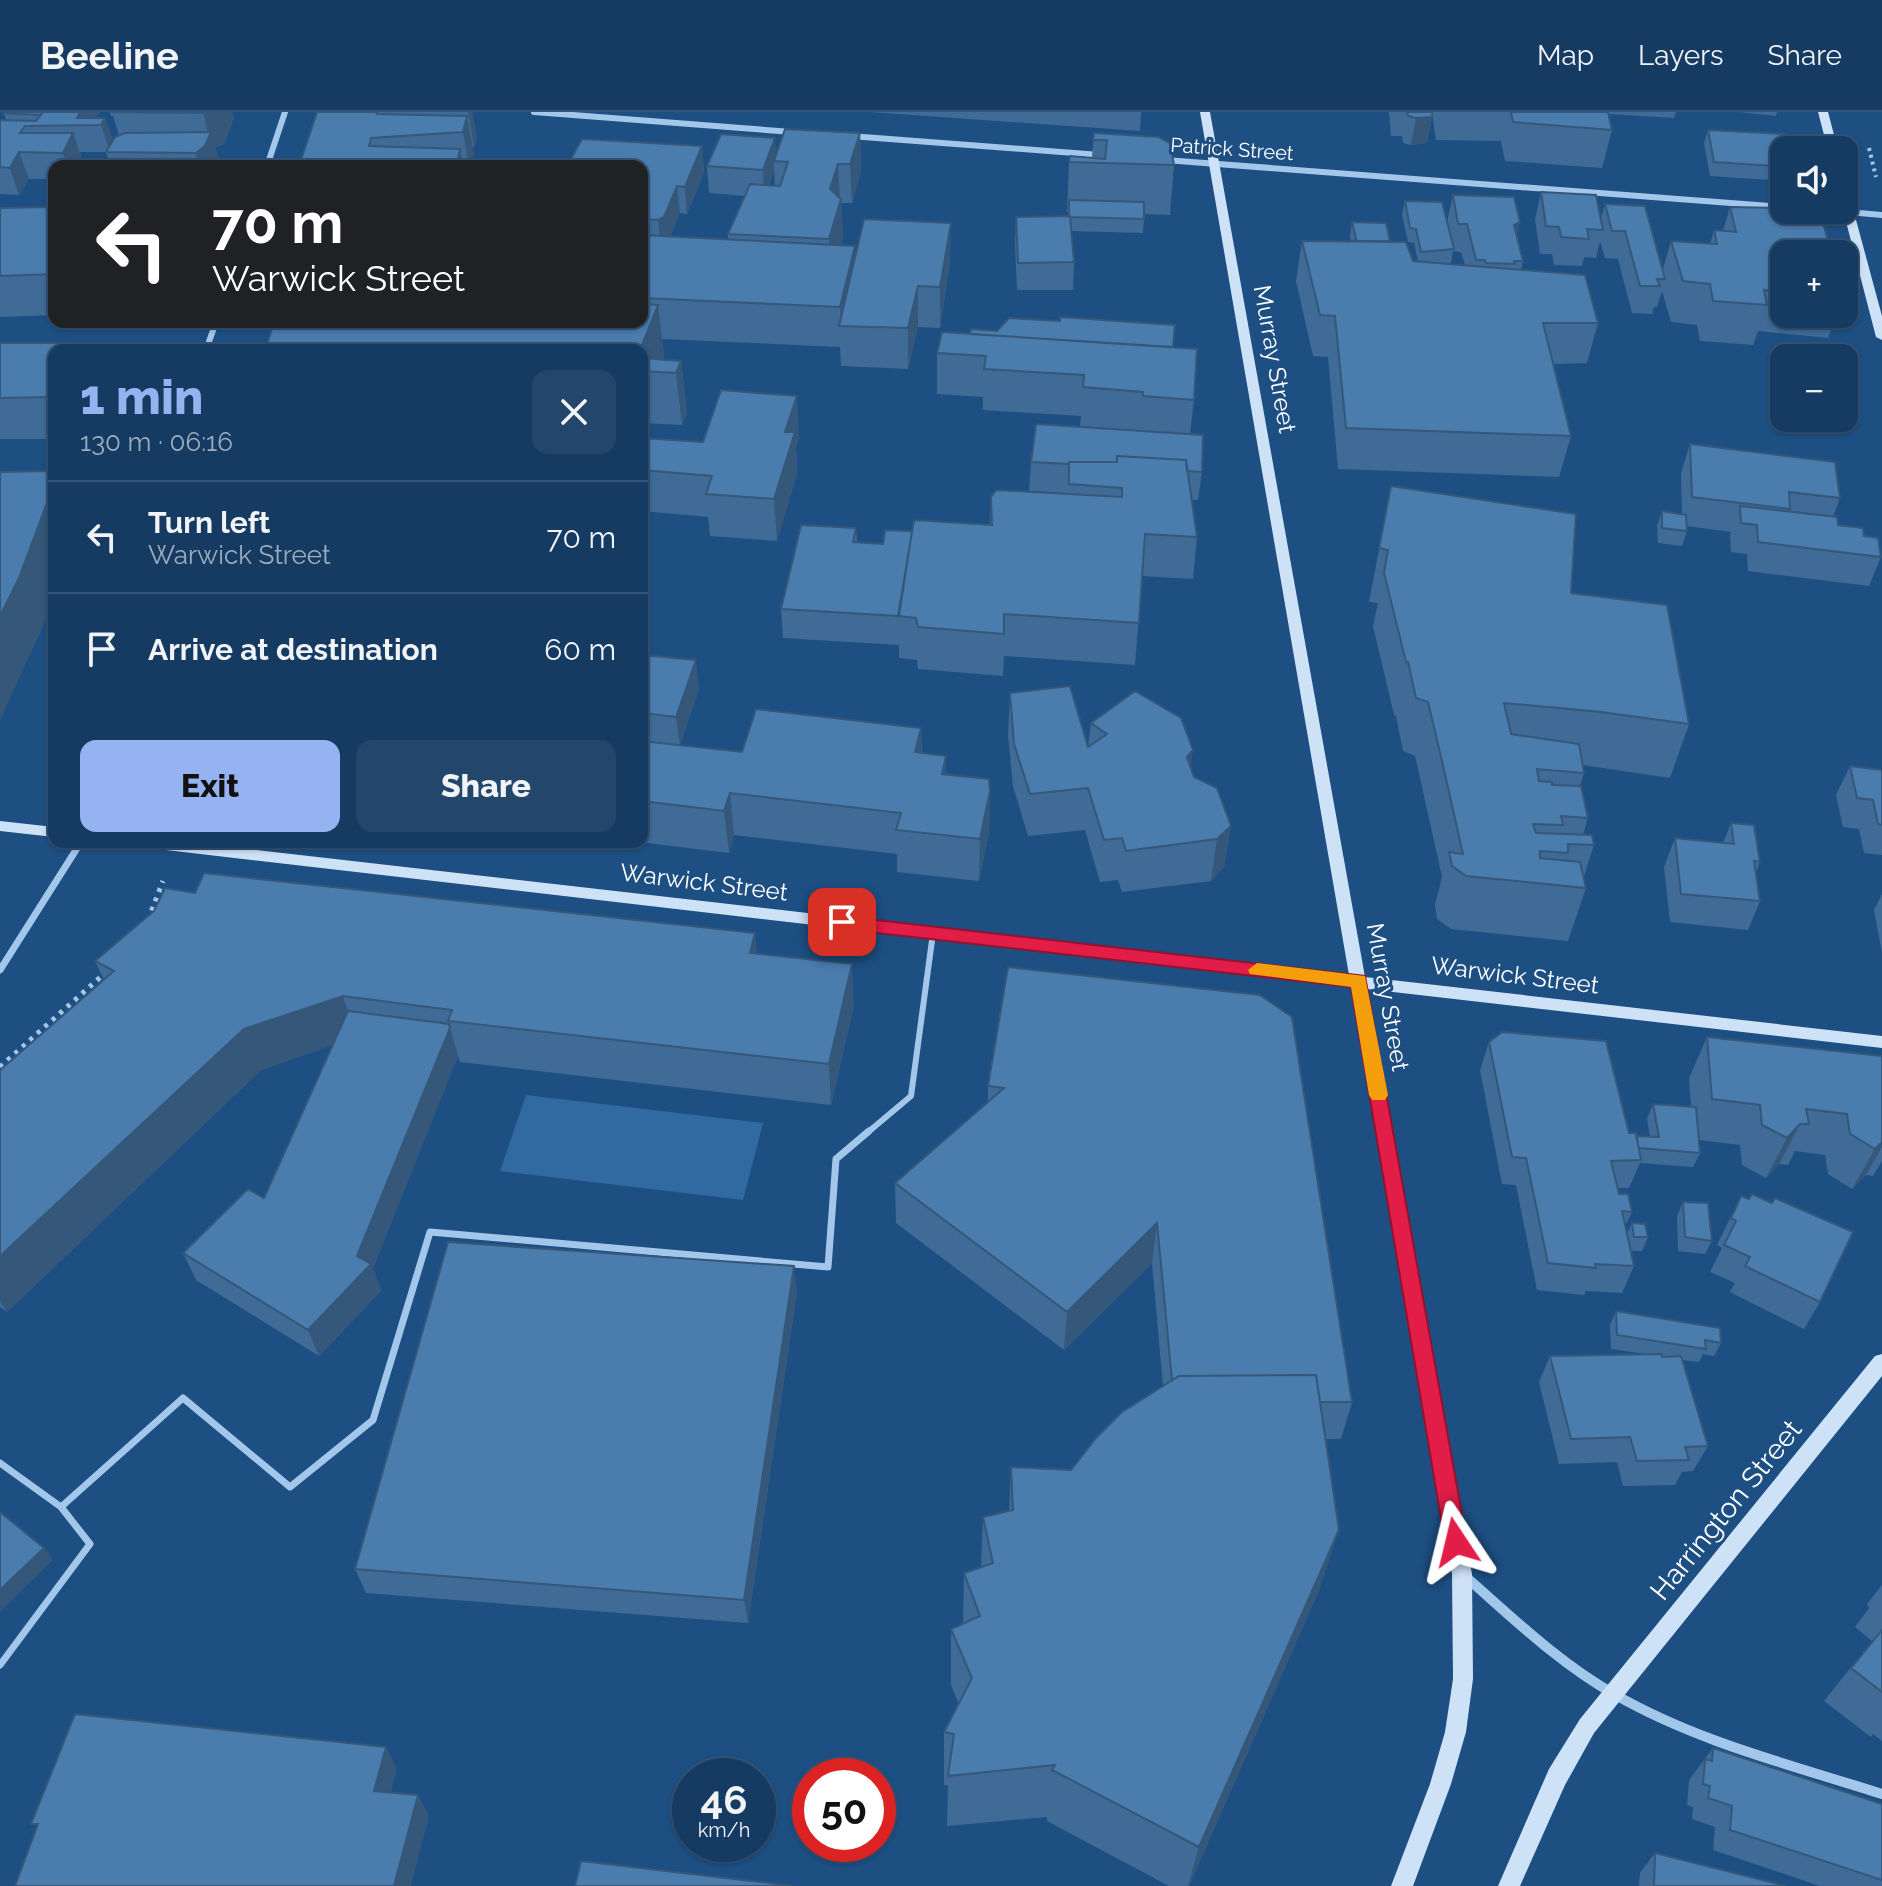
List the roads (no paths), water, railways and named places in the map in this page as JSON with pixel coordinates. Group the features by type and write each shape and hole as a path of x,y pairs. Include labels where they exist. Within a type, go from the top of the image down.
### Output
{"main road":[{"name":"Murray Street","path":"1205,112 1462,1574 1463,1681 1453,1739 1437,1799 1402,1886"},
{"path":"1823,112 1829,136"},
{"path":"1851,224 1882,337"},
{"path":"0,826 48,831"},
{"name":"Warwick Street","path":"192,848 1882,1042"},
{"name":"Harrington Street","path":"1613,1693 1882,1362"},
{"path":"1509,1886 1557,1777 1587,1726 1613,1693"}],"street":[{"path":"269,160 285,112"},
{"path":"534,112 622,115 808,133"},
{"path":"839,135 1104,156"},
{"name":"Patrick Street","path":"1151,159 1770,206"},
{"path":"1858,213 1882,215"},
{"path":"0,970 77,848"},
{"path":"1462,1574 1534,1635 1613,1693 1697,1733 1882,1794"}],"lane":[{"path":"61,1507 183,1398 290,1487 373,1420 430,1232 828,1267 836,1159 911,1096 933,933"},
{"path":"0,1463 61,1507 90,1544 0,1665"}]}
